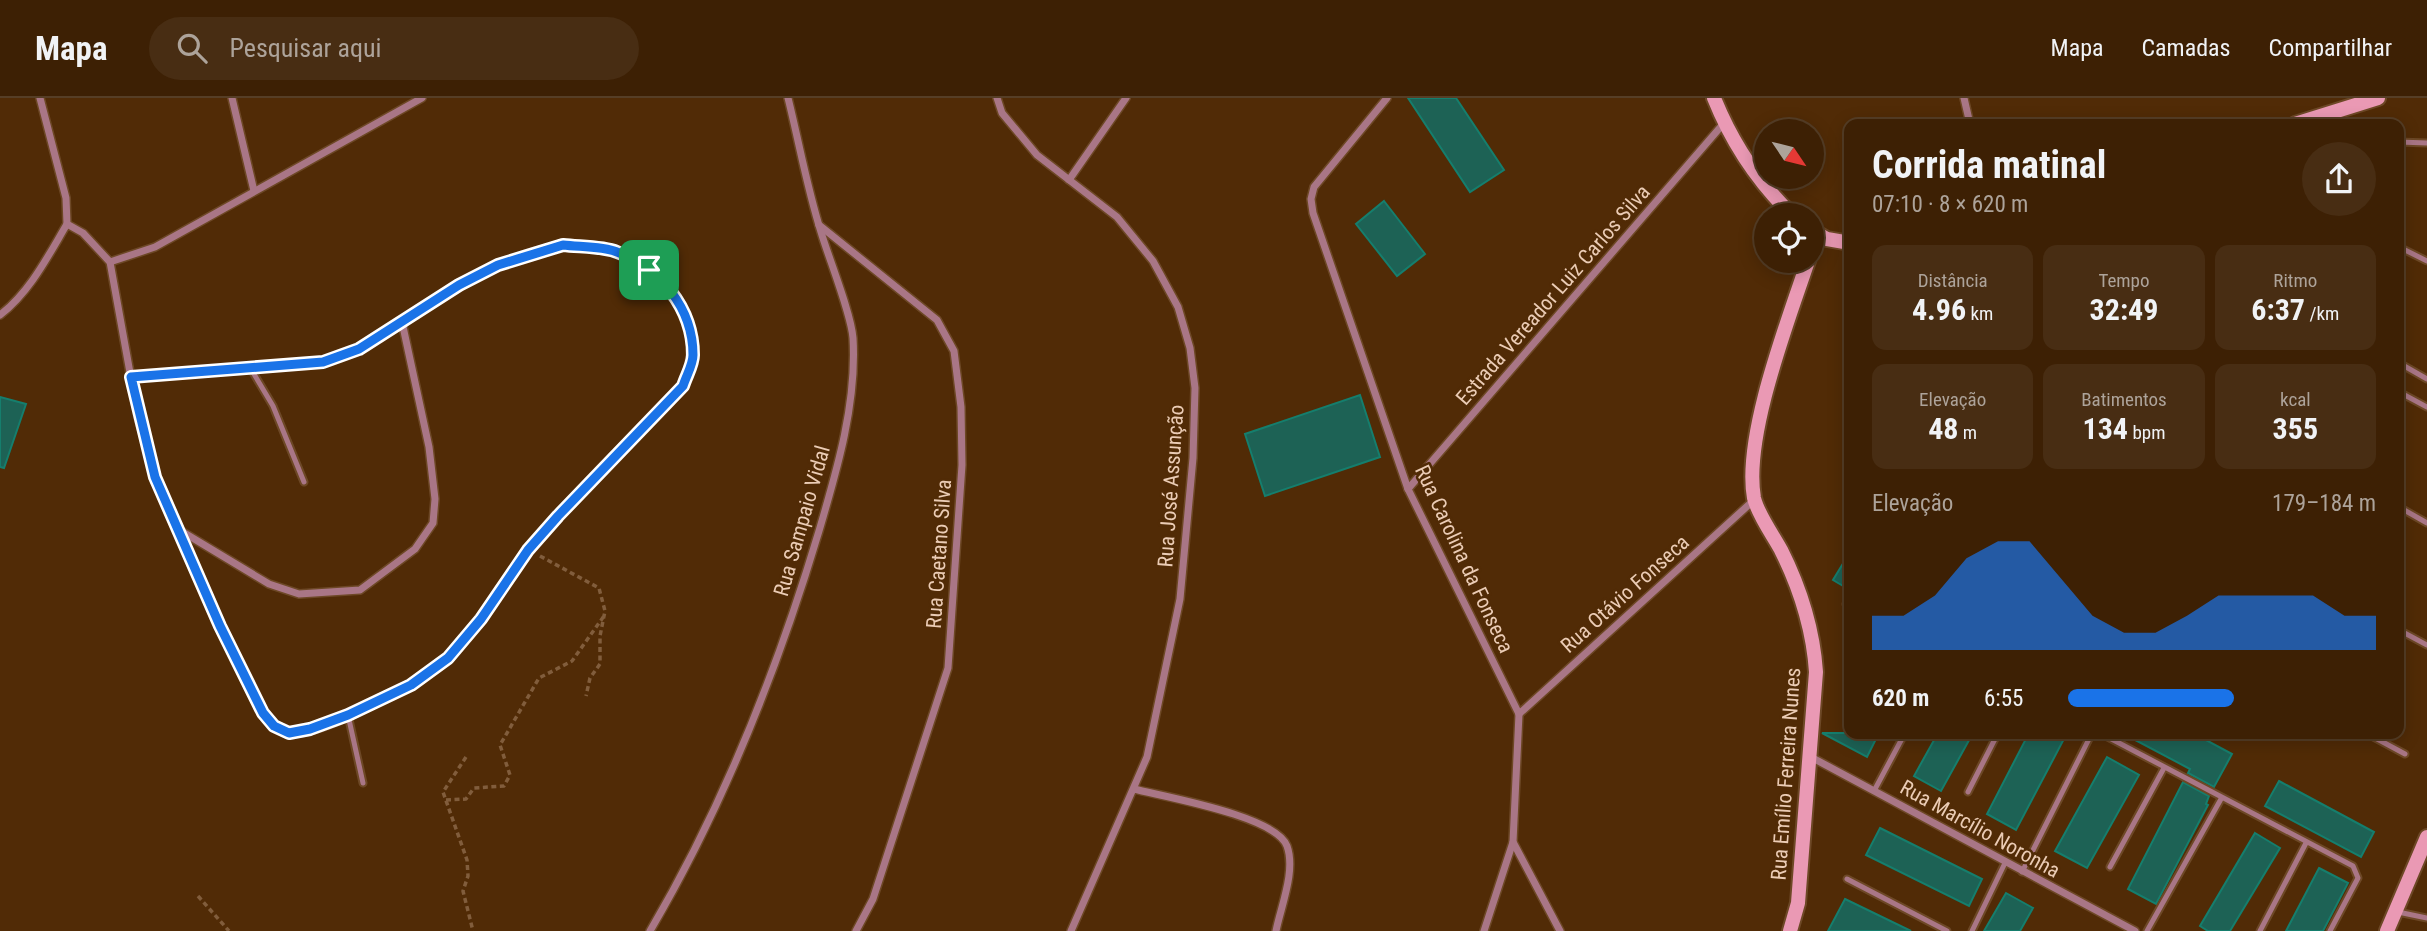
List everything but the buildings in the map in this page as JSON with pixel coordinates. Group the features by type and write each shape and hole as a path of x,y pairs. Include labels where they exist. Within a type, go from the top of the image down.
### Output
{"street":[{"path":"0,315 12,306 37,274 67,224 66,198 40,98"},
{"path":"232,98 254,191"},
{"name":"Rua Sampaio Vidal","path":"650,931 676,887 750,723 795,609 839,463 850,395 853,337 819,225 788,98"},
{"name":"Rua José Assunção","path":"997,98 1002,113 1037,155 1118,217 1153,261 1178,307 1190,348 1195,388 1181,599 1147,757 1072,931"},
{"path":"1069,180 1126,98"},
{"name":"Rua Carolina da Fonseca","path":"1387,98 1321,176 1311,199 1408,489 1519,714 1513,842 1484,931"},
{"path":"1714,98 1724,123 1755,174 1780,203"},
{"path":"1964,98 1969,119"},
{"path":"2311,119 2378,98"},
{"path":"110,262 155,247 418,99"},
{"name":"Estrada Vereador Luiz Carlos Silva","path":"1408,489 1724,123"},
{"path":"67,224 83,233 110,262 131,377 155,477 235,659 263,713 274,726 289,733 310,729 348,715 411,685 448,658 481,619 528,550 587,482 683,386 693,358 690,329 676,294 649,270 616,251 563,245 498,265 459,285 359,349 323,362 131,377"},
{"name":"Rua Caetano Silva","path":"819,225 937,320 954,351 961,407 962,465 948,668 873,899 856,931"},
{"path":"1824,235 1844,241"},
{"name":"Rua Emílio Ferreira Nunes","path":"1790,931 1798,903 1816,672 1813,635 1802,598 1754,499 1754,462 1768,388 1804,273"},
{"path":"180,530 269,584 299,594 360,590 415,549 433,523 435,499 429,447 402,322"},
{"name":"Rua Otávio Fonseca","path":"1519,714 1754,499"},
{"name":"Rua Marcílio Noronha","path":"1809,756 2135,931"},
{"path":"1134,789 1248,819 1279,835 1287,846 1289,868 1276,931"},
{"path":"2387,931 2427,837"},
{"path":"1513,842 1560,931"}],"lane":[{"path":"2404,142 2427,143"},
{"path":"2404,250 2427,261"},
{"path":"2404,366 2427,379"},
{"path":"251,369 273,406 304,482"},
{"path":"2404,395 2427,407"},
{"path":"2404,511 2427,523"},
{"path":"2404,633 2427,645"},
{"path":"348,715 363,783"},
{"path":"1874,791 1903,739"},
{"path":"1968,792 1995,739"},
{"path":"2022,872 2089,739"},
{"path":"2111,739 2353,866 2358,873 2330,931"},
{"path":"2377,739 2405,754"},
{"path":"2110,867 2164,768"},
{"path":"2147,931 2221,799"},
{"path":"2260,931 2306,843"},
{"path":"1972,931 2005,863"},
{"path":"1847,879 1947,931"},
{"path":"2395,912 2427,918"}],"path":[{"path":"528,550 599,587 604,616 600,636 600,664 590,678 586,696"},
{"path":"446,800 466,799 474,788 504,786 510,775 500,745 518,709 539,678 572,660 604,616"},
{"path":"466,757 443,792 467,860 468,876 463,891 473,931"},
{"path":"198,896 229,931"}],"route":[{"path":"563,245 616,251 649,270 676,294 690,329 693,358 683,386 587,482 528,550 481,619 448,658 411,685 348,715 310,729 289,733 274,726 263,713 246,681 155,477 138,417 131,377 323,362 359,349 459,285 498,265 563,245"}]}
